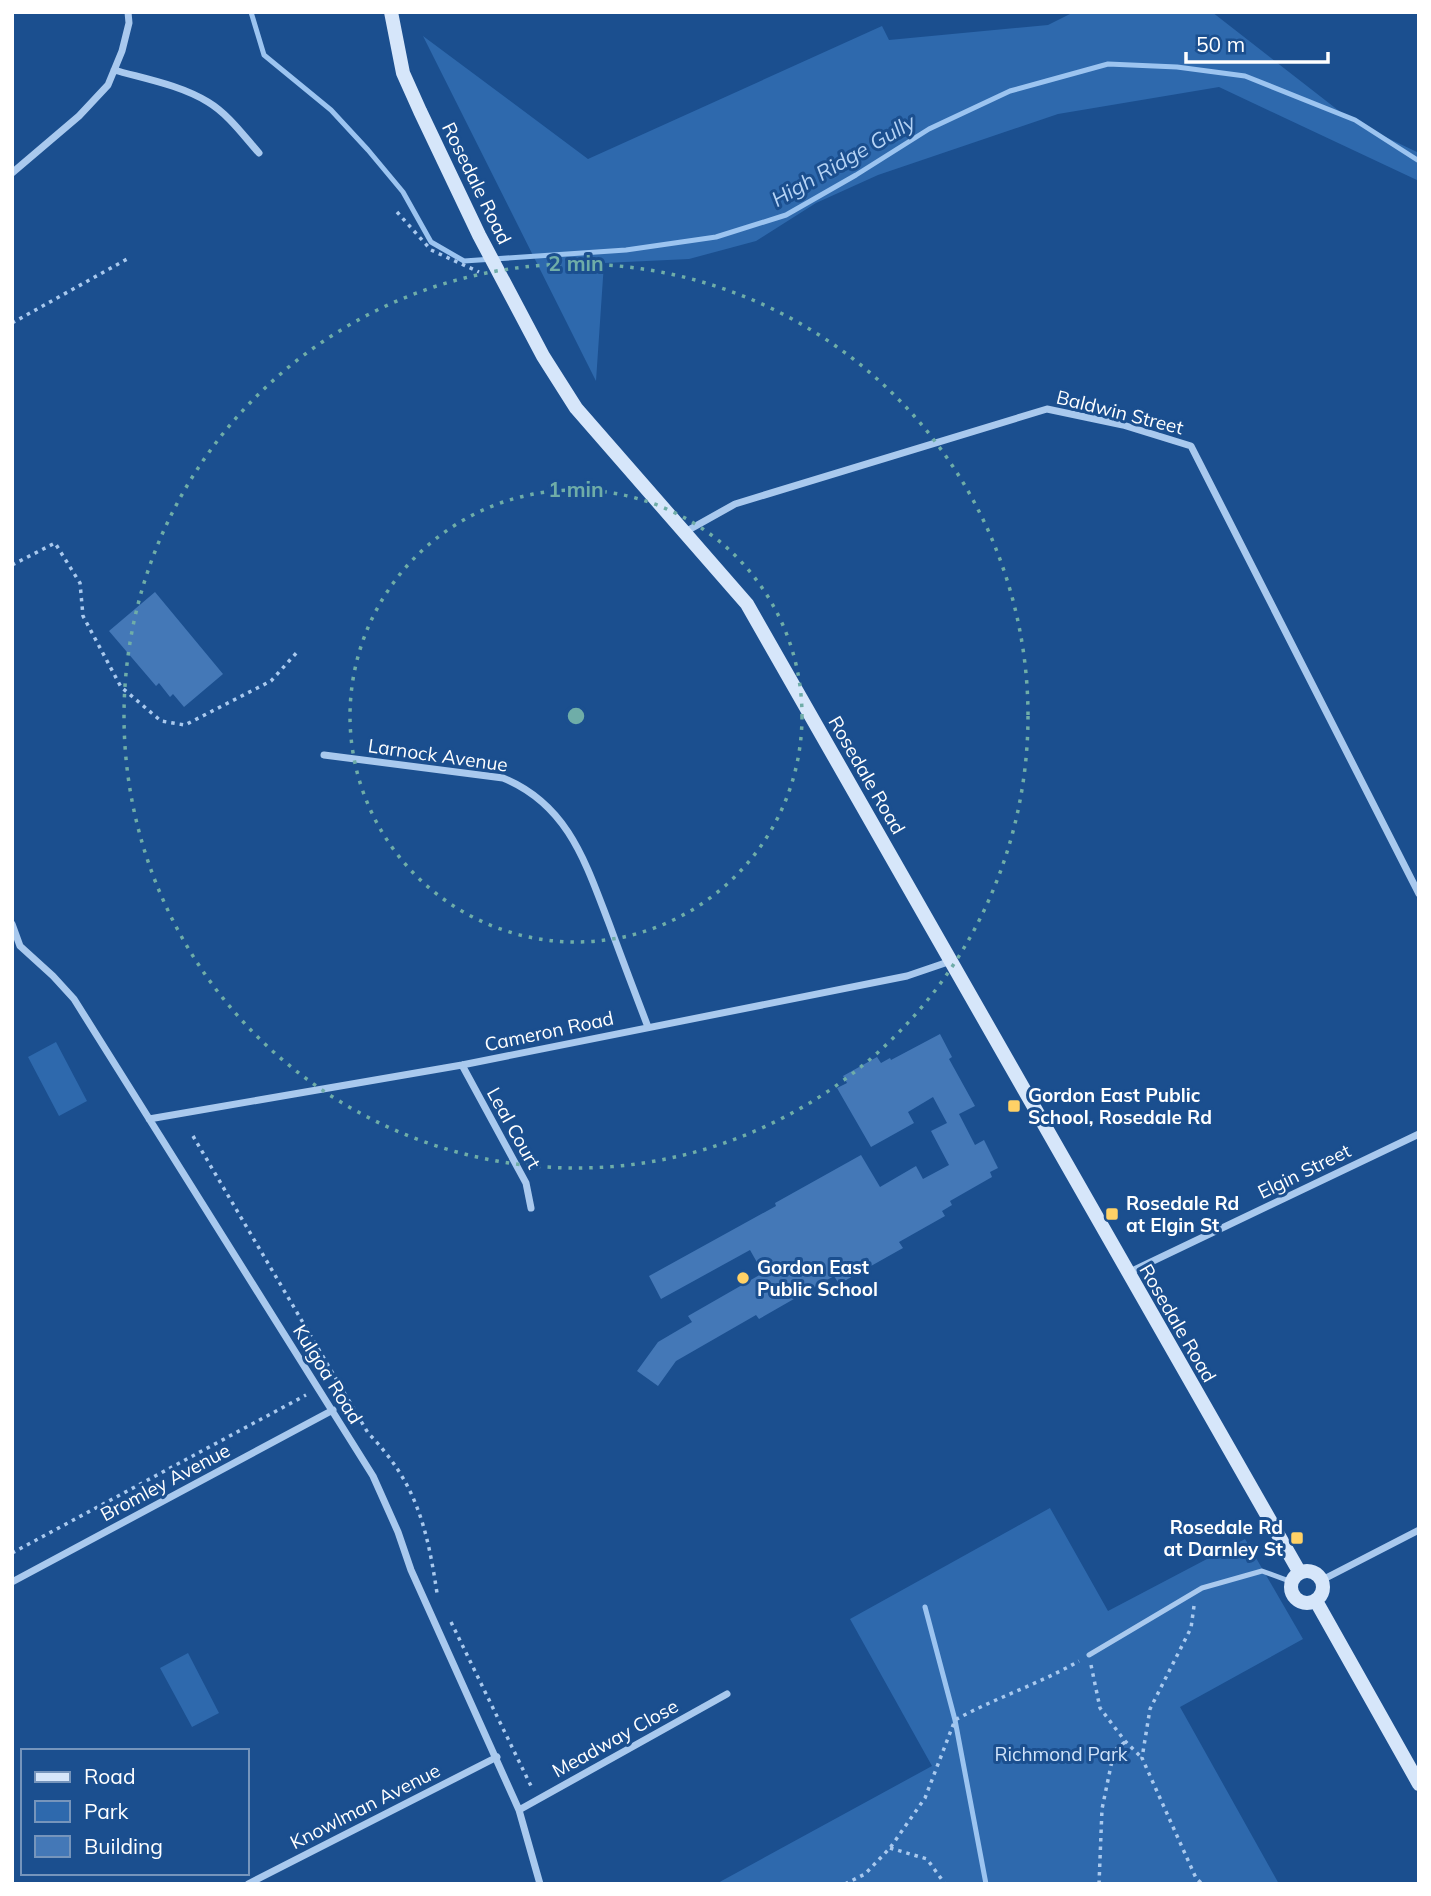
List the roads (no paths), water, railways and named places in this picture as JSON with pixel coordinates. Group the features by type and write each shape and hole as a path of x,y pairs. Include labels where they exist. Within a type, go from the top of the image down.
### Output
{"street":[{"path":"12,173 79,116 108,85 129,23 128,12"},
{"name":"Rosedale Road","path":"391,12 403,73 479,235 543,356 576,408 747,604 763,629 1128,1273 1296,1577"},
{"path":"114,70 174,86 209,103 228,118 259,153"},
{"name":"Baldwin Street","path":"685,532 735,504 1047,409 1123,425 1191,446 1419,894"},
{"name":"Larnock Avenue","path":"324,755 502,778 523,786 541,799 557,816 583,855 648,1027"},
{"name":"Kulgoa Road","path":"12,923 16,948 54,976 74,999 373,1476 398,1532 411,1570 519,1810 540,1884"},
{"name":"Cameron Road","path":"149,1119 462,1065 907,976 951,961"},
{"name":"Leal Court","path":"462,1065 526,1183 531,1208"},
{"name":"Elgin Street","path":"1128,1273 1419,1134"},
{"name":"Bromley Avenue","path":"12,1582 333,1410"},
{"path":"1322,1580 1419,1530"},
{"path":"1315,1572 1322,1580 1324,1589 1316,1601 1306,1604 1297,1600 1291,1591 1296,1577 1315,1572"},
{"path":"1316,1601 1419,1784"},
{"name":"Meadway Close","path":"519,1810 727,1694"},
{"name":"Knowlman Avenue","path":"248,1884 497,1757"}],"lane":[{"path":"1089,1655 1196,1591 1262,1571 1296,1577"}],"waterway":[{"name":"High Ridge Gully","path":"251,12 264,55 331,110 368,150 403,192 431,242 464,261 626,250 716,237 786,215 929,129 1010,91 1108,64 1177,67 1245,76 1355,120 1419,161"},
{"path":"925,1607 955,1720 986,1884"}],"place":[{"name":"Gordon East Public School, Rosedale Rd","path":"1014,1106"},
{"name":"Rosedale Rd at Elgin St","path":"1112,1214"},
{"name":"Gordon East Public School","path":"743,1278"},
{"name":"Rosedale Rd at Darnley St","path":"1297,1538"}],"park label":[{"name":"Richmond Park","path":"1061,1754"}]}
